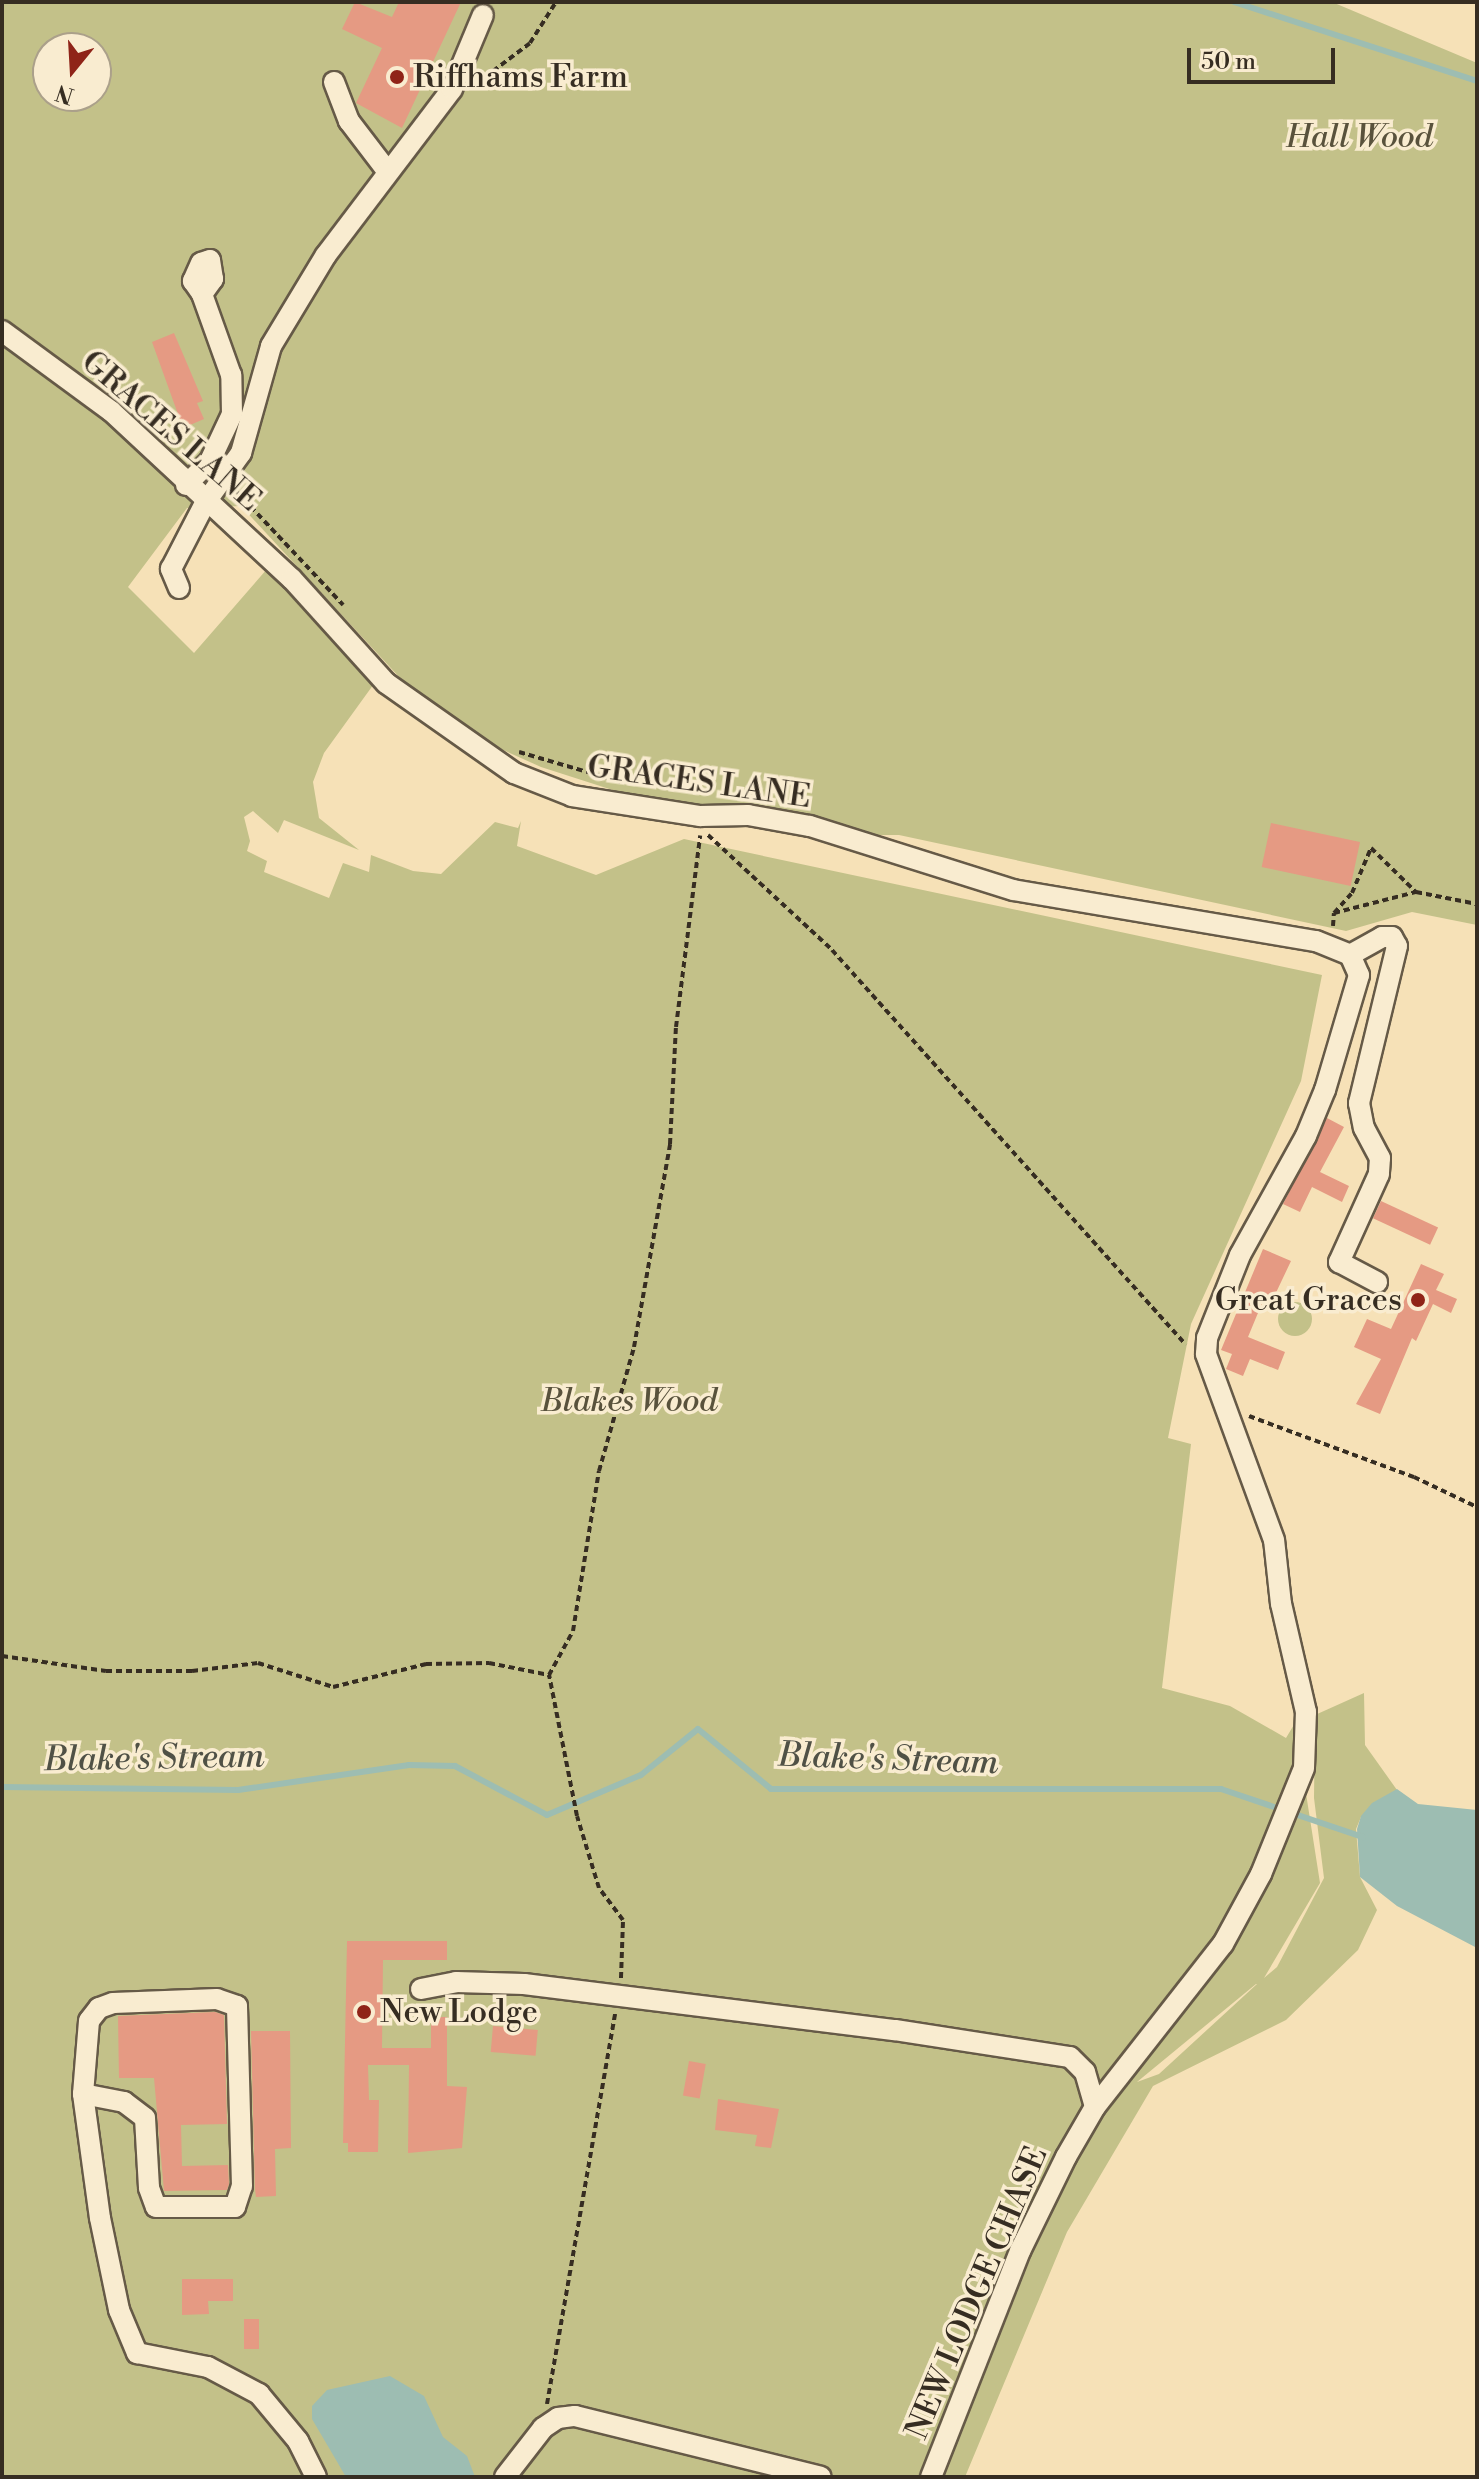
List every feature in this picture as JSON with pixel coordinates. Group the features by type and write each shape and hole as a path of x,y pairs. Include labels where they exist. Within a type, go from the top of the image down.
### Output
{"street":[{"path":"179,588 171,569 205,503 241,453 260,376 290,311 388,172 452,89 483,15"},
{"path":"334,82 349,121 388,172"},
{"path":"186,485 210,461 232,414 231,375 202,294"},
{"name":"GRACES LANE","path":"2,331 111,411 205,503 292,579 386,683 436,722 514,773 572,796 810,826 1013,890 1341,950"},
{"path":"1341,950 1382,937 1392,937 1397,946 1359,1103 1364,1128 1380,1158 1379,1174 1339,1262 1377,1282"},
{"name":"NEW LODGE CHASE","path":"931,2477 1020,2251 1095,2107 1223,1944 1261,1874 1304,1768 1306,1712 1281,1604 1274,1540 1206,1364 1207,1338 1240,1255 1306,1136 1325,1090 1359,975 1341,950"},
{"path":"421,1989 456,1982 524,1984 617,2000 895,2030 1070,2057 1085,2072 1095,2107"},
{"path":"83,2094 124,2102 145,2118 149,2188 156,2207 235,2207 242,2186 237,2006 217,1999 113,2003 99,2008 89,2021 83,2094 119,2310 137,2353 208,2367 259,2394 298,2441 316,2477"},
{"path":"505,2477 543,2428 558,2418 586,2418 821,2477"}],"path":[{"path":"468,90 530,43 556,2"},
{"path":"238,477 235,491 315,571 346,611"},
{"path":"508,747 634,787 642,806"},
{"path":"543,2428 617,2000 623,1920 599,1888 577,1816 575,1789 549,1675 573,1631 599,1471 634,1347 670,1144 676,1027 700,828 832,950 1189,1348"},
{"path":"1334,913 1352,893 1371,848 1416,892"},
{"path":"1334,913 1416,892 1477,904"},
{"path":"1334,913 1341,950"},
{"path":"1229,1421 1251,1416 1414,1477 1477,1507"},
{"path":"2,1656 106,1671 192,1671 258,1663 333,1687 426,1664 489,1663 549,1675"}],"green space":[{"path":"2,2 1332,2 1477,63 1477,925 1412,912 1346,931 899,835 866,835 764,805 705,807 625,794 541,767 470,735 401,679 241,506 187,508 128,587 194,653 267,569 376,681 324,753 313,782 319,818 359,850 284,820 278,833 253,811 244,817 250,841 247,851 267,861 264,872 329,898 343,863 369,872 371,855 413,871 441,874 495,822 518,828 521,821 517,846 596,875 684,839 1322,975 1301,1081 1191,1324 1168,1438 1191,1444 1162,1688 1230,1706 1286,1738 1295,1723 1320,1883 1264,1978 1277,1967 1324,1878 1314,1798 1315,1715 1364,1693 1365,1745 1397,1790 1361,1817 1356,1829 1360,1877 1377,1910 1358,1950 1286,2020 1153,2086 1067,2232 965,2477 2,2477","holes":["1257,1984 1159,2074 1137,2082"]},
{"path":"1295,1302 1307,1307 1312,1319 1307,1331 1295,1336 1283,1331 1278,1319 1283,1307"}],"water":[{"path":"1397,1789 1418,1804 1477,1810 1477,1948 1397,1906 1360,1877 1357,1829 1361,1816 1372,1803"},
{"path":"390,2376 424,2396 443,2437 467,2456 475,2477 346,2477 312,2419 312,2406 327,2390"}],"building":[{"name":"Riffhams Farm","path":"355,2 392,17 399,2 461,2 402,128 356,103 382,48 342,29"},
{"path":"174,333 203,401 197,403 204,419 183,428 152,342"},
{"path":"1271,823 1360,842 1351,886 1262,867"},
{"path":"1327,1118 1344,1127 1320,1172 1349,1186 1342,1202 1312,1187 1300,1212 1283,1204"},
{"path":"1381,1201 1438,1228 1430,1245 1373,1218"},
{"path":"1263,1249 1291,1261 1273,1299 1265,1296 1248,1337 1285,1352 1278,1370 1250,1359 1243,1376 1226,1369 1232,1354 1221,1350"},
{"path":"1421,1264 1444,1274 1436,1290 1457,1299 1451,1313 1433,1304 1416,1341 1412,1338 1380,1414 1356,1404 1381,1359 1354,1347 1367,1319 1391,1329"},
{"path":"347,1941 447,1941 447,1960 383,1960 382,2048 431,2048 431,2017 447,2017 447,2086 467,2087 462,2148 408,2153 409,2065 368,2065 369,2100 379,2100 378,2152 348,2152 348,2143 343,2143"},
{"path":"215,2012 224,2015 227,2124 181,2125 182,2166 228,2165 229,2184 227,2190 164,2191 154,2078 119,2078 118,2016"},
{"path":"493,2026 538,2030 536,2056 491,2052"},
{"path":"251,2031 290,2031 291,2148 275,2149 276,2196 256,2197"},
{"path":"689,2061 706,2064 700,2098 683,2095"},
{"path":"718,2099 779,2109 771,2148 755,2146 757,2135 715,2130"},
{"path":"182,2279 233,2279 233,2301 208,2301 209,2314 182,2315"},
{"path":"244,2319 259,2319 259,2349 244,2349"}],"waterway":[{"path":"1234,2 1477,81"},
{"name":"Blake's Stream","path":"2,1787 238,1790 409,1765 455,1766 547,1815 641,1775 698,1729 771,1789 1221,1789 1363,1837"}],"place":[{"name":"Riffhams Farm","path":"397,77"},
{"name":"Great Graces","path":"1418,1300"},
{"name":"New Lodge","path":"364,2012"}],"park label":[{"name":"Hall Wood","path":"1359,137"},
{"name":"Blakes Wood","path":"629,1401"}]}
